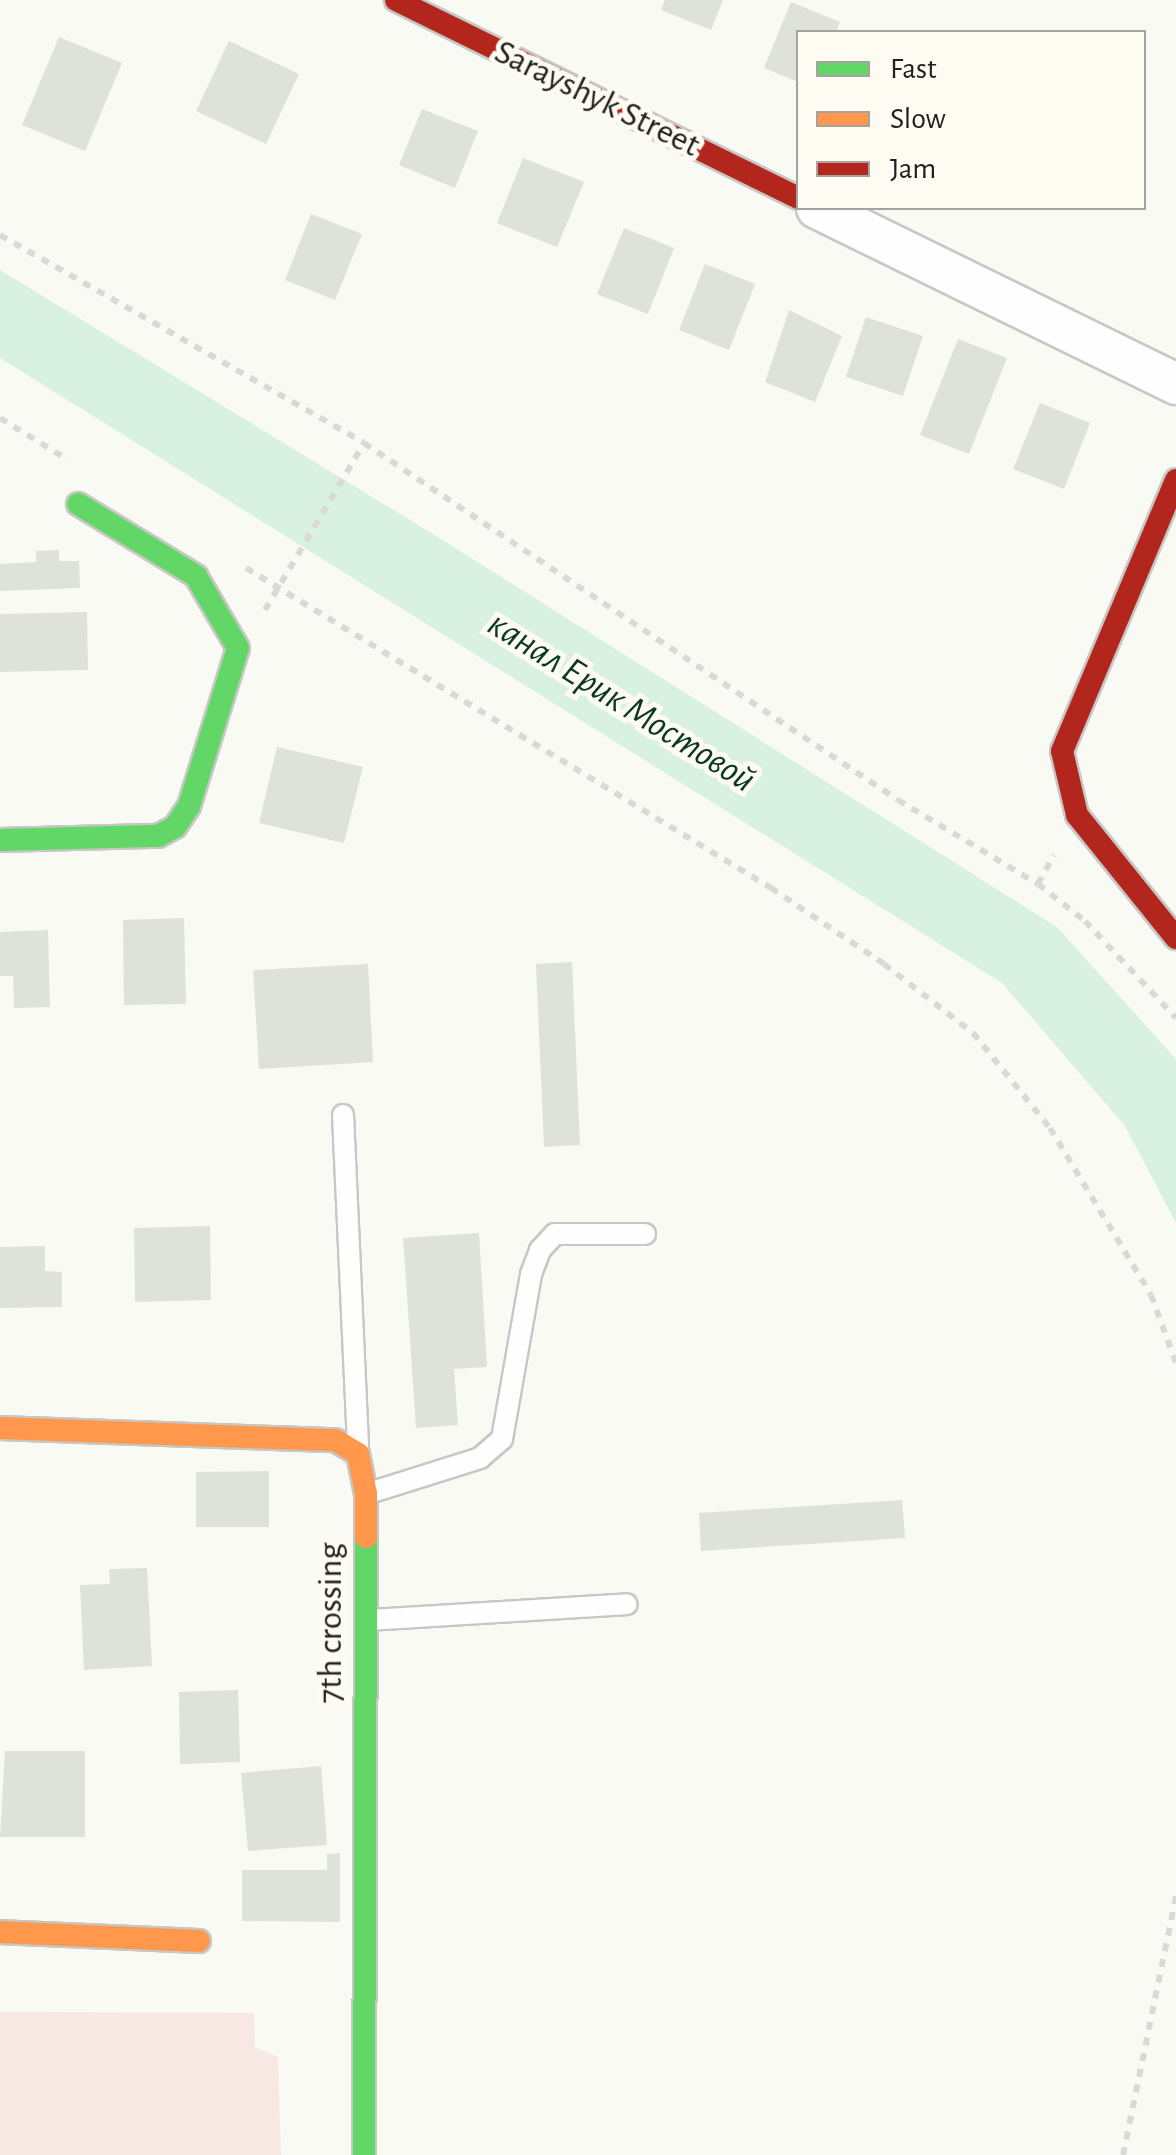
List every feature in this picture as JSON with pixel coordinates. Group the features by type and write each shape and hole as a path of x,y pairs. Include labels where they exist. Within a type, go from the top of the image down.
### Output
{"street":[{"name":"Sarayshyk Street","path":"396,0 444,11 796,197"},
{"path":"821,210 1176,384"},
{"path":"1176,480 1062,751 1076,815 1176,938"},
{"path":"0,840 158,836 175,826 188,806 238,648 196,576 78,504"},
{"path":"0,1428 334,1440 358,1454"},
{"name":"7th crossing","path":"358,1454 366,1494 364,2155"},
{"path":"0,1932 199,1941"}],"lane":[{"path":"344,1115 358,1454"},
{"path":"366,1494 480,1458 502,1439 531,1274 540,1250 556,1234 645,1234"},
{"path":"366,1620 627,1604"}],"path":[{"path":"0,234 364,443 898,800 1038,884 1085,922 1176,1018"},
{"path":"0,418 82,468"},
{"path":"288,576 364,443"},
{"path":"231,559 771,888 884,964 972,1033 1050,1128 1151,1296 1176,1363"},
{"path":"1123,2155 1176,1896"}],"shaded area":[{"path":"0,2012 254,2013 255,2047 278,2057 281,2155 0,2155"}],"water":[{"name":"канал Ерик Мостовой","path":"0,270 428,531 1057,927 1176,1059 1176,1223 1125,1126 1002,983 0,358"}],"building":[{"path":"665,0 723,0 711,30 661,10"},
{"path":"791,2 840,22 837,30 796,30 796,81 764,68"},
{"path":"59,37 122,63 85,151 22,125"},
{"path":"229,41 299,74 266,144 196,111"},
{"path":"422,109 478,131 455,188 399,165"},
{"path":"523,158 584,182 557,247 497,223"},
{"path":"311,214 362,234 335,300 285,280"},
{"path":"624,228 674,248 648,314 597,294"},
{"path":"705,264 755,284 729,350 679,330"},
{"path":"789,310 842,336 815,402 765,382"},
{"path":"866,317 923,336 903,396 846,377"},
{"path":"958,339 1007,358 969,454 920,435"},
{"path":"1040,403 1090,423 1064,489 1013,469"},
{"path":"59,550 59,561 79,561 80,588 0,591 0,564 36,562 36,551"},
{"path":"87,612 88,670 0,672 0,614"},
{"path":"277,747 363,767 344,843 259,823"},
{"path":"184,918 186,1004 124,1005 123,920"},
{"path":"48,930 50,1007 14,1008 13,976 0,976 0,932"},
{"path":"572,962 580,1145 544,1147 536,964"},
{"path":"368,964 373,1062 259,1069 253,970"},
{"path":"210,1226 211,1300 135,1302 134,1228"},
{"path":"479,1233 487,1367 454,1369 458,1425 416,1428 403,1238"},
{"path":"45,1246 45,1271 62,1272 62,1307 0,1308 0,1247"},
{"path":"269,1471 269,1527 196,1527 196,1472"},
{"path":"902,1500 905,1538 701,1551 699,1513"},
{"path":"147,1568 152,1666 84,1670 80,1585 110,1584 109,1569"},
{"path":"238,1690 240,1762 180,1764 179,1692"},
{"path":"5,1751 85,1751 85,1837 0,1837"},
{"path":"321,1766 327,1845 248,1851 241,1773"},
{"path":"340,1853 340,1922 242,1921 242,1870 327,1870 327,1854"}],"traffic: fast":[{"path":"0,840 158,836 175,827 189,806 238,648 196,576 78,504"},
{"path":"364,2155 366,1537"}],"traffic: slow":[{"path":"0,1428 335,1440 358,1454 366,1494 366,1537"},
{"path":"0,1932 199,1941"}],"traffic: jam":[{"path":"396,0 796,197"},
{"path":"1176,480 1062,751 1077,815 1176,938"}]}
